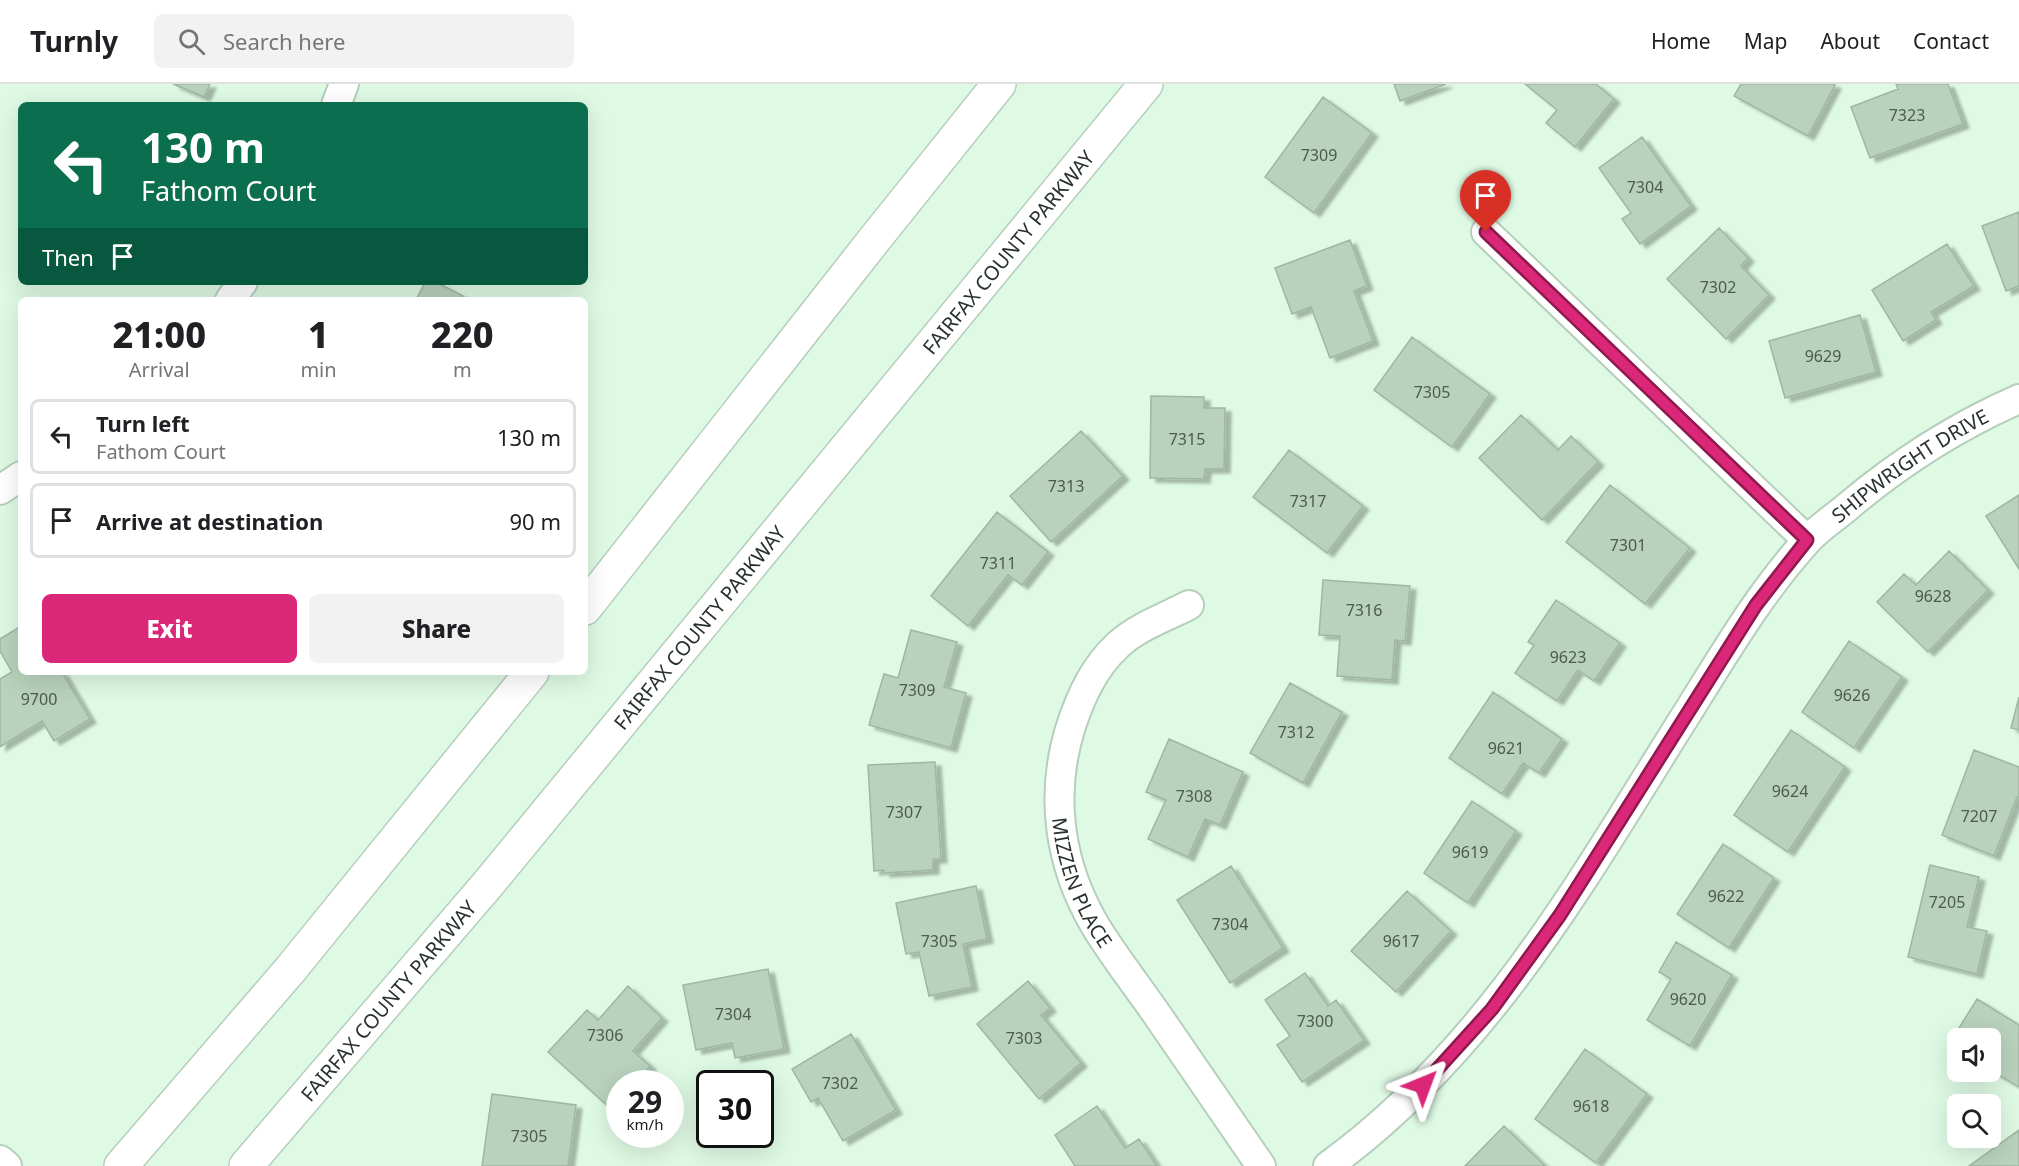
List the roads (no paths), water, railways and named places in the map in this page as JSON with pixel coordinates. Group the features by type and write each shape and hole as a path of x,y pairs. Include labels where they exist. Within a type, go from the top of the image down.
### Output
{"highway":[{"path":"588,604 873,240 999,84"},
{"name":"FAIRFAX COUNTY PARKWAY","path":"246,1166 488,884 1146,84"},
{"path":"121,1166 290,969 530,675"}],"street":[{"path":"337,102 344,84"},
{"path":"1486,232 1807,540"},
{"name":"SHIPWRIGHT DRIVE","path":"1328,1166 1383,1124 1436,1072 1492,1009 1560,915 1756,605 1807,540 1884,475 1923,449 1978,417 2019,399"},
{"path":"0,490 18,478"},
{"name":"MIZZEN PLACE","path":"1189,605 1127,637 1098,666 1080,699 1063,751 1058,792 1061,834 1073,880 1096,926 1261,1166"},
{"path":"0,1160 7,1166"}]}
